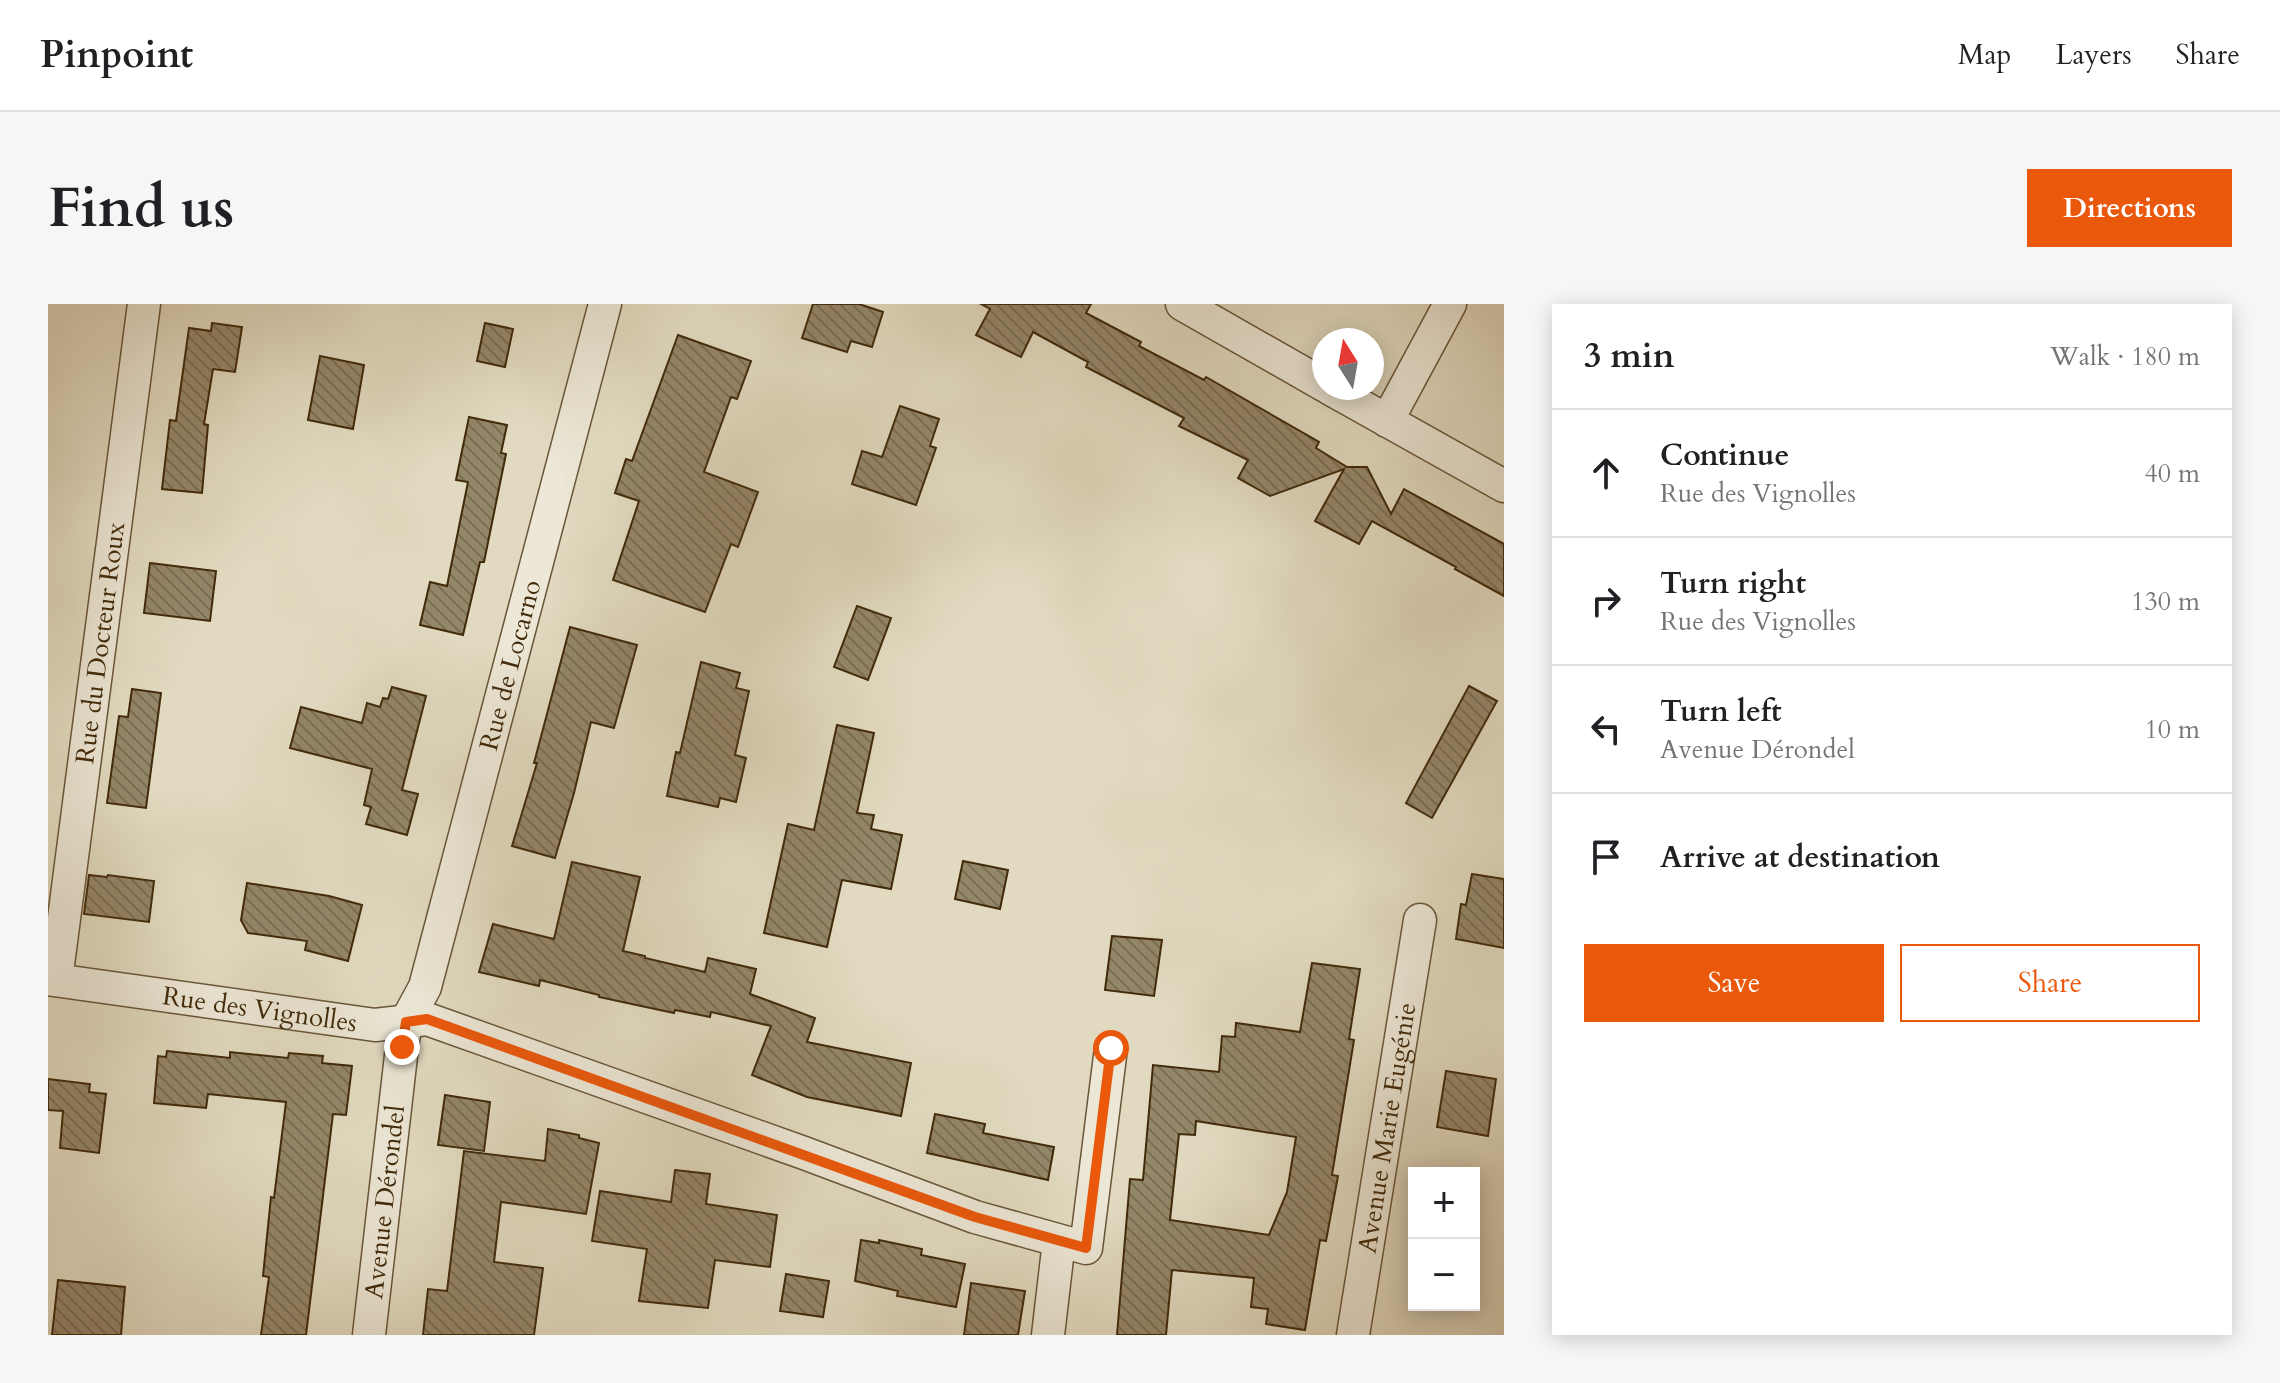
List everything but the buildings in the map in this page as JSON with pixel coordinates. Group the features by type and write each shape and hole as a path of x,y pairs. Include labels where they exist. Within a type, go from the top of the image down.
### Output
{"street":[{"name":"Rue du Docteur Roux","path":"52,980 144,304"},
{"name":"Rue de Locarno","path":"406,1022 425,987 605,304"},
{"path":"1182,304 1312,379"},
{"path":"1387,421 1450,304"},
{"path":"1349,400 1504,486"},
{"name":"Avenue Marie Eugénie","path":"1353,1335 1420,920"},
{"name":"Rue des Vignolles","path":"52,980 375,1025 427,1019 975,1217 1086,1248 1111,1048"},
{"name":"Avenue Dérondel","path":"369,1335 406,1022"},
{"path":"1048,1335 1059,1241"}],"route":[{"path":"402,1047 406,1022 427,1019 975,1217 1086,1248 1111,1048"}]}
